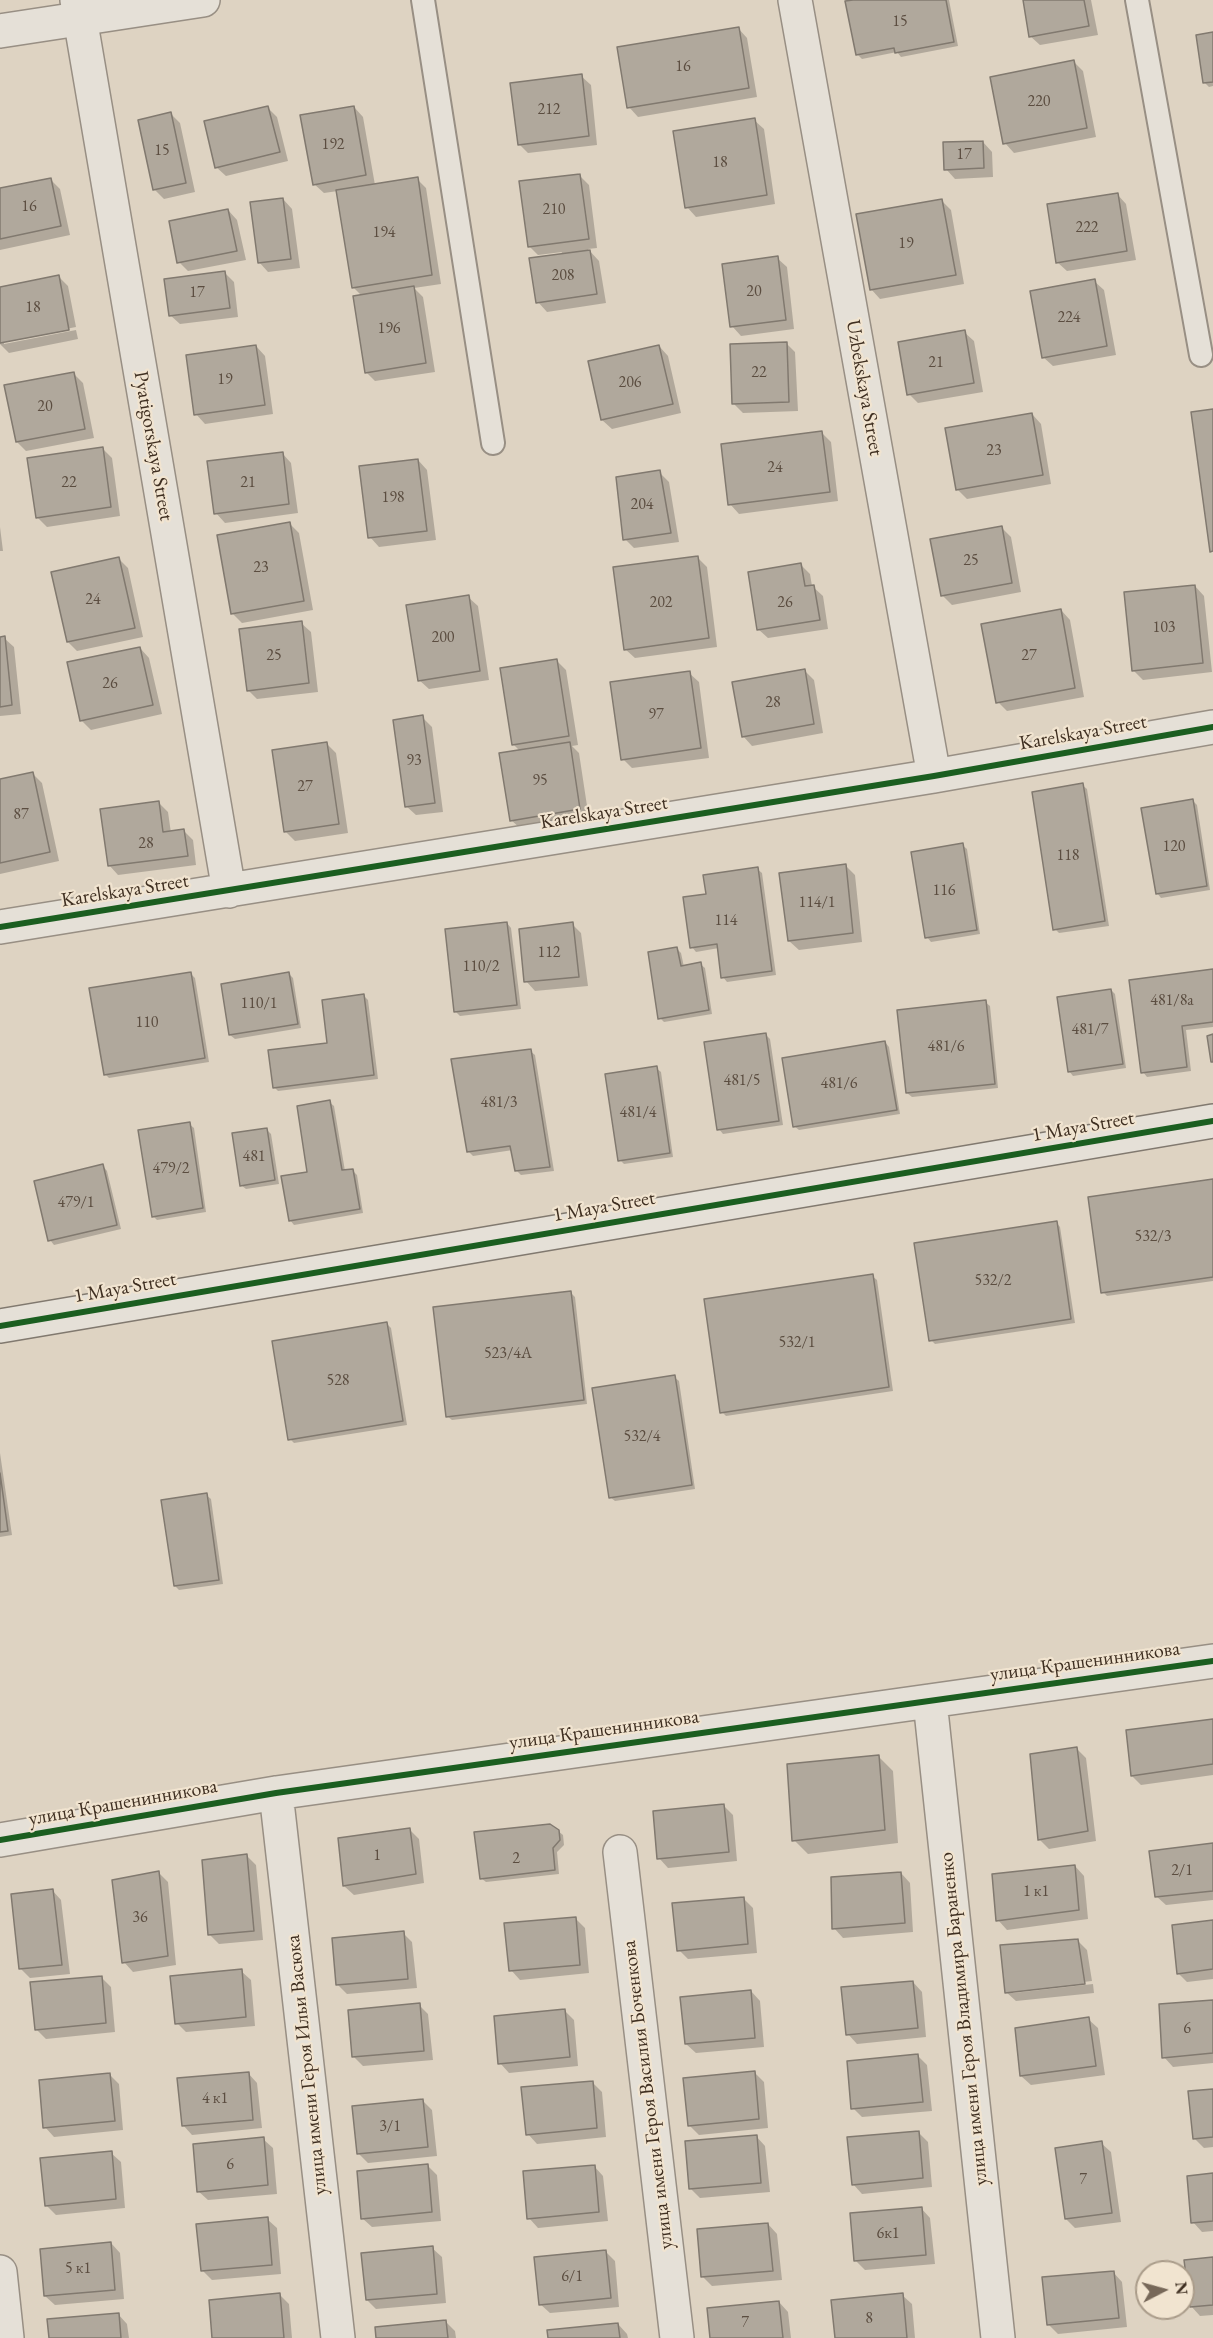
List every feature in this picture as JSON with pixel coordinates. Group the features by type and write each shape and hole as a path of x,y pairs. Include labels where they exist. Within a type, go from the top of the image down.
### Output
{"street":[{"path":"0,31 78,9 203,0"},
{"name":"Uzbekskaya Street","path":"795,0 934,776"},
{"name":"Pyatigorskaya Street","path":"78,9 229,891"},
{"name":"Karelskaya Street","path":"0,927 934,776 1213,727"},
{"name":"1 Maya Street","path":"0,1326 1213,1121"},
{"name":"улица Крашенинникова","path":"0,1840 276,1793 1213,1660"},
{"name":"улица имени Героя Владимира Бараненко","path":"930,1701 998,2338"},
{"name":"улица имени Героя Ильи Васюка","path":"276,1793 338,2338"},
{"name":"улица имени Героя Василия Боченкова","path":"620,1852 677,2338"},
{"path":"0,2272 7,2338"}],"lane":[{"path":"423,0 493,443"},
{"path":"1137,0 1201,355"}],"building":[{"path":"946,0 954,42 895,53 894,48 856,55 845,1"},
{"path":"1023,0 1084,0 1089,26 1029,37"},
{"path":"739,27 749,88 627,108 617,47"},
{"path":"1213,32 1213,82 1203,83 1196,35"},
{"path":"1074,60 1087,128 1003,144 990,77"},
{"path":"582,74 589,136 518,145 510,83"},
{"path":"268,106 280,152 215,168 204,121"},
{"path":"354,106 366,175 313,185 300,115"},
{"path":"171,112 186,183 153,190 138,120"},
{"path":"755,118 767,195 685,208 673,131"},
{"path":"983,141 984,168 944,170 943,142"},
{"path":"580,174 589,239 528,247 519,181"},
{"path":"418,177 432,275 352,288 336,190"},
{"path":"51,178 61,226 0,239 0,188"},
{"path":"1118,193 1127,251 1056,263 1047,204"},
{"path":"283,198 291,259 258,263 250,202"},
{"path":"942,199 956,275 870,290 856,214"},
{"path":"228,209 237,251 177,263 169,221"},
{"path":"590,250 597,294 536,303 529,258"},
{"path":"778,256 786,320 730,327 722,264"},
{"path":"225,271 230,308 169,316 164,279"},
{"path":"59,275 69,330 0,343 0,287"},
{"path":"1095,279 1107,346 1042,358 1030,291"},
{"path":"414,286 426,363 365,373 353,296"},
{"path":"965,330 974,383 907,395 898,342"},
{"path":"787,342 789,402 732,404 730,344"},
{"path":"256,345 265,405 194,415 186,355"},
{"path":"659,345 673,404 601,420 588,361"},
{"path":"74,372 85,429 16,442 4,385"},
{"path":"1213,409 1213,551 1210,552 1191,412"},
{"path":"1032,413 1043,475 956,490 945,428"},
{"path":"822,431 830,492 728,505 721,444"},
{"path":"103,447 111,507 36,518 27,458"},
{"path":"283,452 289,504 214,514 207,461"},
{"path":"418,459 427,531 368,538 359,466"},
{"path":"660,470 671,533 623,540 616,477"},
{"path":"290,522 304,601 231,614 217,535"},
{"path":"1002,526 1012,583 941,596 930,539"},
{"path":"698,556 709,638 624,650 613,567"},
{"path":"119,557 135,628 67,642 51,572"},
{"path":"801,563 805,586 814,585 820,620 757,630 748,572"},
{"path":"1195,585 1203,663 1132,671 1124,592"},
{"path":"469,595 480,671 418,681 406,605"},
{"path":"1061,609 1075,688 996,703 981,624"},
{"path":"302,621 309,683 247,691 239,629"},
{"path":"5,636 12,705 0,707 0,637"},
{"path":"140,647 153,705 80,721 67,662"},
{"path":"557,659 569,736 512,745 500,668"},
{"path":"805,669 814,724 742,737 732,682"},
{"path":"690,671 701,748 621,760 610,682"},
{"path":"423,715 435,803 405,807 393,720"},
{"path":"327,742 339,824 284,832 272,750"},
{"path":"570,742 580,809 510,821 499,753"},
{"path":"33,772 50,852 0,863 0,779"},
{"path":"1083,783 1105,921 1053,930 1032,792"},
{"path":"1193,799 1207,886 1156,894 1141,808"},
{"path":"159,801 163,832 184,829 188,856 108,866 100,809"},
{"path":"963,843 977,930 925,938 911,852"},
{"path":"846,864 853,933 788,941 779,873"},
{"path":"758,867 772,971 721,978 717,944 690,948 683,897 706,894 703,875"},
{"path":"507,922 517,1005 454,1012 445,929"},
{"path":"573,922 579,977 524,982 519,929"},
{"path":"677,947 681,966 701,962 709,1010 658,1019 648,952"},
{"path":"1213,969 1213,1022 1182,1026 1187,1067 1141,1073 1129,980"},
{"path":"191,972 205,1058 104,1075 89,988"},
{"path":"289,972 298,1024 229,1035 221,984"},
{"path":"1111,989 1123,1064 1068,1072 1057,997"},
{"path":"364,994 374,1075 273,1088 268,1050 327,1043 322,1000"},
{"path":"986,1000 995,1084 906,1093 897,1010"},
{"path":"766,1033 779,1121 717,1130 704,1042"},
{"path":"1213,1034 1213,1062 1211,1062 1207,1036"},
{"path":"885,1041 897,1110 793,1127 782,1058"},
{"path":"531,1049 550,1167 515,1171 510,1146 467,1152 451,1059"},
{"path":"657,1066 670,1153 618,1161 605,1074"},
{"path":"330,1100 342,1170 353,1169 360,1209 289,1221 281,1176 307,1172 297,1106"},
{"path":"190,1122 203,1208 152,1217 138,1130"},
{"path":"267,1128 275,1180 240,1186 232,1133"},
{"path":"103,1164 117,1225 48,1241 34,1181"},
{"path":"1213,1179 1213,1277 1101,1293 1088,1197"},
{"path":"1057,1221 1071,1319 929,1341 914,1243"},
{"path":"873,1274 889,1387 720,1413 704,1299"},
{"path":"571,1291 584,1400 446,1417 433,1307"},
{"path":"387,1322 403,1421 288,1440 272,1341"},
{"path":"675,1375 692,1485 609,1498 592,1388"},
{"path":"0,1473 8,1531 0,1532"},
{"path":"207,1493 219,1580 174,1586 161,1500"},
{"path":"1213,1719 1213,1764 1131,1776 1126,1730"},
{"path":"1077,1747 1088,1831 1038,1840 1030,1754"},
{"path":"879,1755 885,1830 792,1841 787,1764"},
{"path":"724,1804 729,1852 657,1859 653,1811"},
{"path":"550,1824 559,1830 560,1840 553,1848 555,1870 480,1879 474,1832"},
{"path":"410,1828 416,1874 343,1886 338,1838"},
{"path":"1213,1843 1213,1891 1155,1897 1149,1851"},
{"path":"247,1854 254,1931 208,1935 202,1860"},
{"path":"1075,1865 1079,1910 996,1921 992,1874"},
{"path":"159,1871 168,1956 122,1963 112,1880"},
{"path":"901,1872 905,1923 832,1929 831,1877"},
{"path":"53,1889 62,1965 19,1969 11,1894"},
{"path":"744,1897 748,1944 677,1951 672,1903"},
{"path":"576,1917 580,1965 509,1971 504,1923"},
{"path":"1213,1920 1213,1969 1177,1974 1172,1925"},
{"path":"404,1931 408,1979 336,1985 332,1938"},
{"path":"1078,1939 1085,1984 1005,1993 1000,1945"},
{"path":"242,1969 246,2017 175,2024 170,1976"},
{"path":"102,1976 106,2023 35,2030 30,1982"},
{"path":"913,1981 918,2028 846,2035 841,1987"},
{"path":"751,1990 755,2038 685,2044 680,1997"},
{"path":"1213,2000 1213,2053 1162,2058 1159,2004"},
{"path":"420,2003 424,2051 352,2057 348,2010"},
{"path":"565,2009 570,2057 498,2064 494,2016"},
{"path":"1089,2017 1096,2066 1020,2076 1015,2028"},
{"path":"918,2054 923,2102 851,2109 847,2061"},
{"path":"755,2071 759,2119 688,2126 683,2078"},
{"path":"249,2072 253,2120 182,2126 177,2078"},
{"path":"110,2073 115,2121 43,2128 39,2080"},
{"path":"593,2081 597,2128 526,2135 521,2087"},
{"path":"1213,2089 1213,2137 1193,2139 1188,2091"},
{"path":"423,2099 428,2147 357,2154 352,2106"},
{"path":"919,2131 923,2178 852,2185 847,2137"},
{"path":"757,2135 761,2183 689,2189 685,2141"},
{"path":"264,2137 268,2185 197,2192 193,2144"},
{"path":"1102,2141 1112,2213 1065,2219 1055,2148"},
{"path":"112,2151 116,2199 45,2206 40,2158"},
{"path":"428,2164 432,2212 361,2219 357,2171"},
{"path":"595,2165 599,2212 527,2219 523,2171"},
{"path":"1213,2173 1213,2221 1191,2223 1187,2176"},
{"path":"922,2207 926,2255 854,2261 850,2213"},
{"path":"268,2217 272,2265 201,2271 196,2224"},
{"path":"768,2223 773,2271 701,2277 697,2229"},
{"path":"111,2242 115,2290 44,2296 40,2249"},
{"path":"433,2246 437,2294 366,2300 361,2253"},
{"path":"606,2250 611,2298 539,2305 534,2257"},
{"path":"1213,2257 1213,2305 1195,2307 1195,2260 1184,2260"},
{"path":"1114,2271 1119,2318 1047,2325 1042,2277"},
{"path":"280,2293 284,2338 212,2338 209,2300"},
{"path":"903,2293 907,2338 835,2338 831,2300"},
{"path":"779,2301 783,2338 710,2338 707,2308"},
{"path":"119,2313 121,2338 49,2338 47,2319"},
{"path":"446,2320 448,2338 376,2338 375,2327"},
{"path":"618,2323 620,2338 548,2338 547,2330"}],"cycle path":[{"path":"0,927 934,776 1213,727"},
{"path":"0,1326 1213,1121"},
{"path":"0,1840 276,1793 1213,1661"}]}
